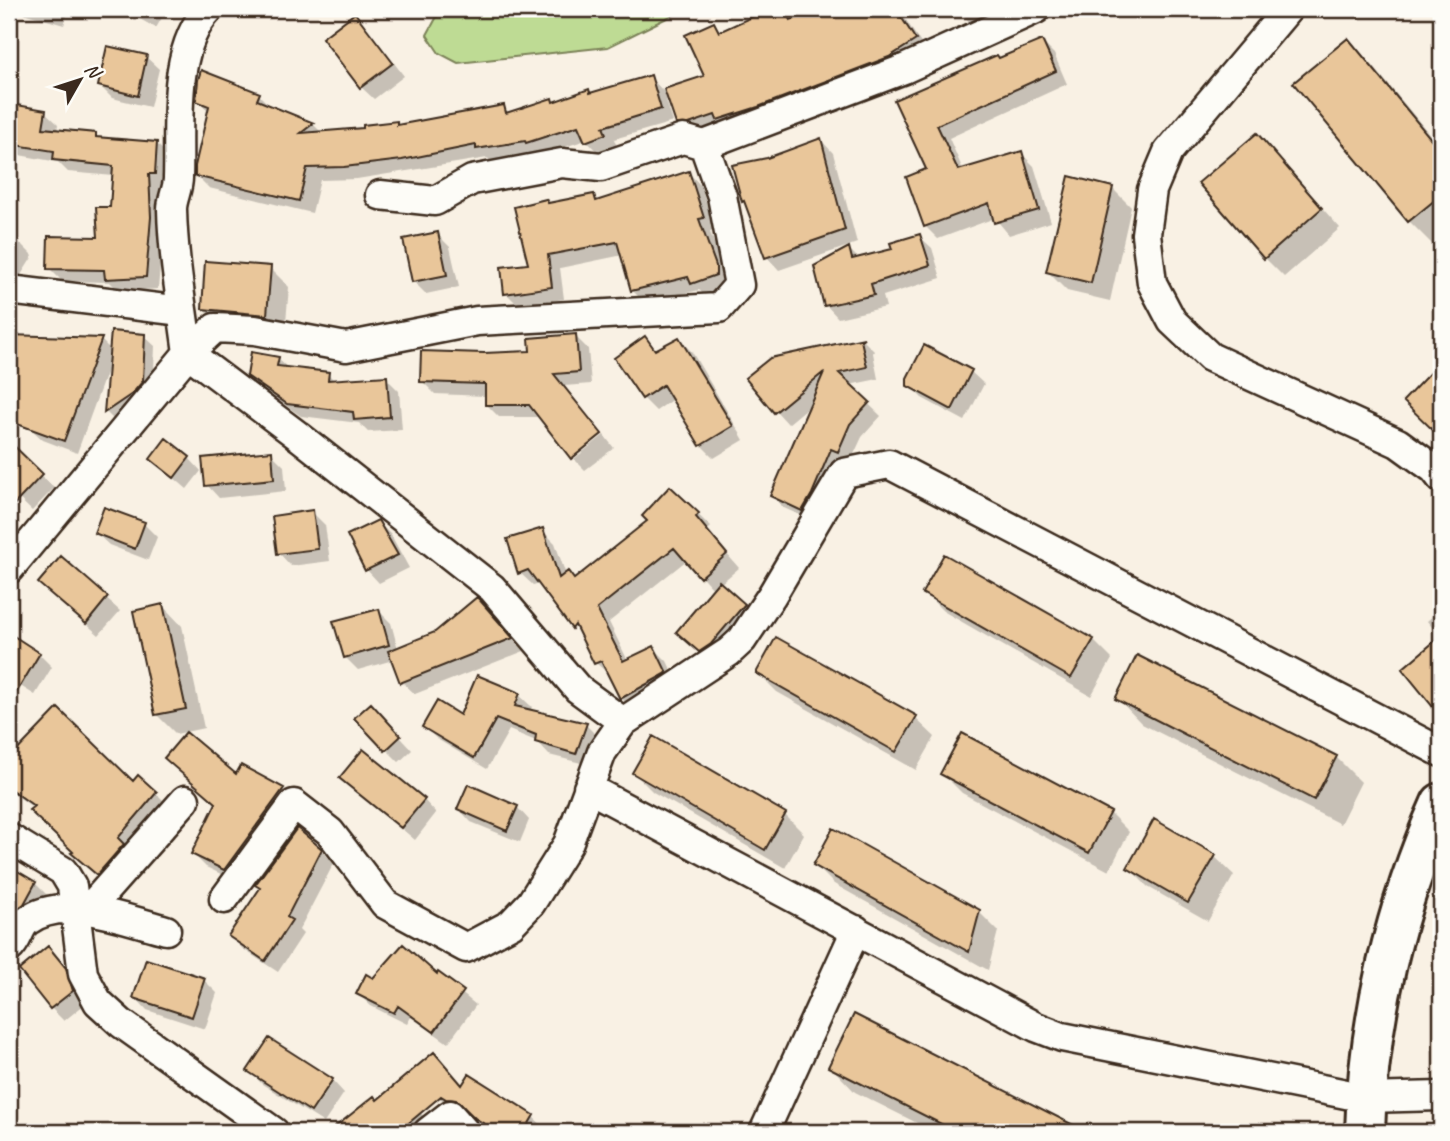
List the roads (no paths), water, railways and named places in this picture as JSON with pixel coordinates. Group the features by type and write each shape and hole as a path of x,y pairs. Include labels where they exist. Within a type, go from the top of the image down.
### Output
{"street":[{"path":"209,9 201,18 186,48 178,116 178,182 172,206 188,353 492,588 578,689 623,722"},
{"path":"380,195 435,201 472,180 562,163 601,167 682,139 704,145 904,69 1037,9"},
{"path":"1288,9 1168,152 1152,190 1146,234 1152,283 1172,321 1210,357 1398,443 1434,469 1441,478"},
{"path":"9,569 188,353 215,328 255,330 346,346 477,321 719,308 739,285 722,196 704,145"},
{"path":"9,290 183,311"},
{"path":"224,898 294,804 330,832 385,904 466,948 511,924 531,903 568,844 602,752 623,722 729,652 742,640 845,473 889,464 1441,752"},
{"path":"588,788 1036,1027 1062,1037 1365,1115 1441,1096"},
{"path":"81,909 185,800"},
{"path":"1365,1115 1381,991 1401,909 1441,803"},
{"path":"9,838 63,872 72,886 81,909 83,974 98,1002 121,1023 274,1132"},
{"path":"9,948 15,943 25,922 51,909 81,909 166,930"},
{"path":"764,1132 856,930"},
{"path":"428,1132 450,1115 465,1132"}]}
